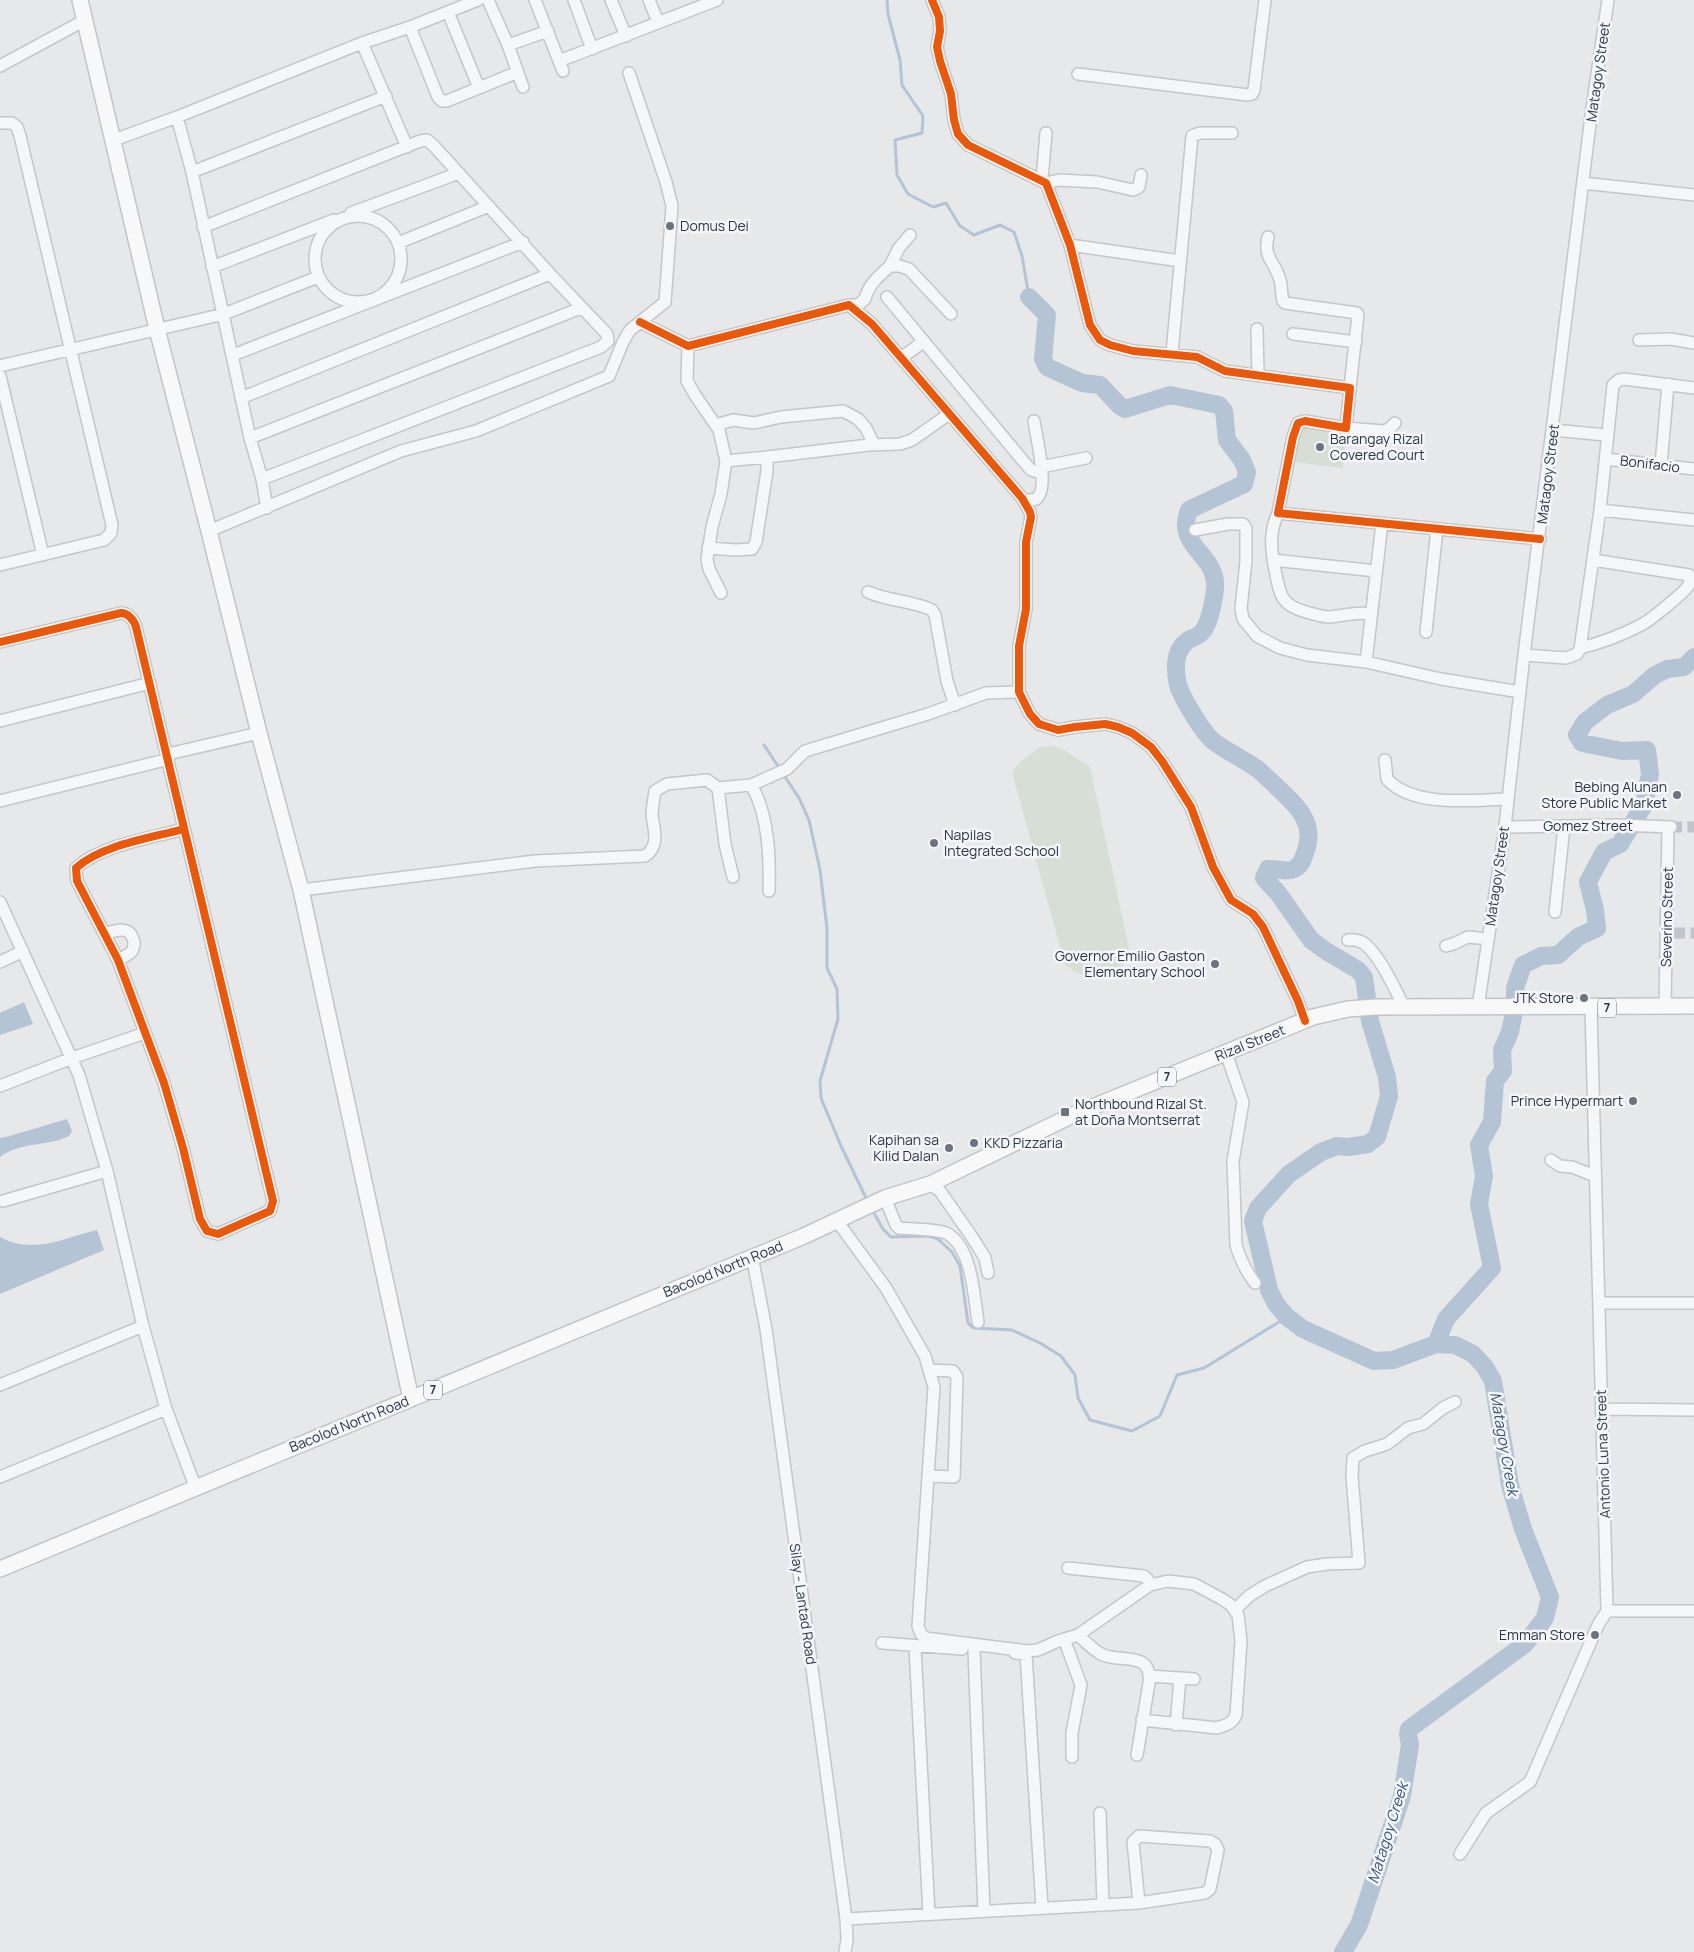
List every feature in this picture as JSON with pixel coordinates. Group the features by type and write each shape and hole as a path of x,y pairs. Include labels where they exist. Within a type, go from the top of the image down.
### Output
{"main road":[{"path":"80,0 157,329 301,890 411,1399"},
{"name":"Rizal Street","path":"864,1208 883,1199 930,1184 1073,1115 1312,1017 1348,1009 1376,1007 1591,1008 1694,1006"},
{"name":"Bacolod North Road","path":"0,1569 838,1221 864,1208"}],"street":[{"path":"114,140 478,0"},
{"path":"488,0 508,45 523,87"},
{"path":"534,0 561,66 592,49 658,22 685,5 717,0"},
{"path":"574,0 592,49"},
{"path":"611,0 626,36"},
{"path":"649,0 658,22"},
{"path":"932,0 939,17 938,47 940,61 951,94 954,120 958,134 968,145 1044,181 1097,182 1133,190 1139,187 1141,175"},
{"path":"1078,74 1252,94 1265,0"},
{"name":"Matagoy Street","path":"1478,1007 1505,827 1524,655 1583,183 1608,0"},
{"path":"448,12 479,88"},
{"path":"0,66 85,20"},
{"path":"410,27 438,97 442,101 447,101 518,72"},
{"path":"508,45 548,31"},
{"path":"365,42 406,147"},
{"path":"209,531 401,451 476,431 607,378 630,330 663,304 667,298 672,206 666,182 629,73"},
{"path":"192,172 386,96"},
{"path":"177,117 192,172 267,508"},
{"path":"0,123 12,123 19,132 112,524 109,537 98,542 0,565"},
{"path":"1046,133 1044,181 1070,245 1090,325 1100,340 1134,350 1202,358 1216,368 1225,371 1350,388"},
{"path":"1172,353 1192,136 1200,134 1232,134"},
{"path":"203,227 420,141 427,140 607,334 608,342 601,347 262,479"},
{"path":"212,267 459,173"},
{"path":"1583,183 1694,195"},
{"path":"398,244 489,206"},
{"path":"356,215 370,217 384,224 394,234 398,244 401,263 397,278 389,290 377,299 350,302 337,297 326,288 318,277 315,264 317,244 329,226 341,217 356,215"},
{"path":"640,322 688,346 849,305 858,305 865,299 866,293 874,281 890,266 899,248 910,235"},
{"path":"1268,237 1267,254 1280,280 1283,301 1285,303 1357,313 1359,318 1346,428"},
{"path":"233,355 523,242"},
{"path":"1070,245 1180,261"},
{"path":"890,266 910,269 951,314"},
{"path":"241,398 550,274"},
{"path":"0,366 224,314 318,277"},
{"path":"887,297 1031,470 1042,470 1086,458"},
{"path":"849,305 872,324 1024,501 1030,512 1026,542 1026,608 1019,646 1019,692 1030,714 1039,724 1058,730 1075,726 1105,724 1118,726 1132,733 1151,747 1191,807 1213,867 1231,900 1253,914 1263,927 1305,1021"},
{"path":"250,438 581,308"},
{"path":"1257,329 1258,374"},
{"path":"1293,334 1356,342"},
{"path":"1639,340 1672,339 1694,343"},
{"path":"901,358 923,342"},
{"path":"688,346 687,381 716,424 722,439 726,461 722,494 712,527 707,559 709,569 721,593"},
{"path":"0,376 43,555"},
{"path":"1524,655 1566,658 1577,654 1580,648 1600,510 1606,459 1606,435 1613,385 1615,382 1624,379 1694,388"},
{"path":"1661,465 1668,384"},
{"path":"716,424 733,420 754,423 781,417 843,411 858,418 866,428 874,445"},
{"path":"726,461 874,445 891,445 912,440 949,414"},
{"path":"1024,501 1035,499 1040,494 1042,470 1034,421"},
{"path":"1371,614 1358,612 1330,617 1294,609 1289,606 1284,600 1278,585 1271,537 1273,523 1278,513 1293,437 1298,423 1305,421 1346,428 1384,431 1395,423"},
{"path":"1553,430 1606,435"},
{"path":"708,548 736,550 752,549 754,547 767,457"},
{"name":"Bonifacio","path":"1606,459 1694,470"},
{"path":"1600,510 1694,520"},
{"path":"1278,513 1540,539"},
{"path":"1195,530 1238,523 1243,524 1246,528 1241,608 1243,619 1249,629 1257,636 1280,648 1306,655 1366,662 1441,680 1520,692"},
{"path":"1366,662 1382,524"},
{"path":"1426,632 1437,529"},
{"path":"1273,560 1376,571"},
{"path":"1580,648 1603,641 1643,624 1682,593 1689,585 1690,580 1689,575 1593,560"},
{"path":"868,592 878,597 932,610 935,615 947,681 955,705"},
{"path":"0,642 124,613 132,618 136,627 273,1201 270,1211 218,1234 207,1231 203,1225 164,1083 118,960 77,881 76,868 90,858 115,848 184,829"},
{"path":"0,721 150,683"},
{"path":"301,890 535,860 645,856 655,844 652,814 655,791 667,784 707,780 718,788 751,785 787,769 805,751 955,705 986,693 1019,692"},
{"path":"0,801 259,732"},
{"path":"1385,760 1387,779 1401,790 1416,796 1443,800 1507,799"},
{"path":"751,785 760,800 769,857 769,891"},
{"path":"718,788 725,844 733,877"},
{"name":"Gomez Street","path":"1505,827 1621,825 1670,827"},
{"path":"1555,912 1564,826"},
{"name":"Severino Street","path":"1665,1007 1670,933 1670,827"},
{"path":"0,902 72,1058 107,1171 143,1326 166,1409 196,1486"},
{"path":"105,934 124,930 132,935 133,950 118,960"},
{"path":"1446,946 1468,937 1488,939"},
{"path":"1348,940 1353,939 1365,944 1392,984 1404,1007"},
{"path":"0,962 23,951"},
{"name":"Antonio Luna Street","path":"1591,1008 1607,1611"},
{"path":"0,1086 72,1058 145,1033"},
{"path":"1226,1052 1243,1102 1233,1161 1236,1245 1239,1256 1255,1283"},
{"path":"1551,1160 1560,1166 1572,1167 1595,1176"},
{"path":"3,1201 107,1171"},
{"path":"930,1184 940,1191 972,1236 984,1258 988,1273"},
{"path":"883,1199 899,1228 945,1233 957,1242 969,1264 978,1322"},
{"path":"838,1221 886,1288 925,1356 934,1388 918,1626 921,1634 925,1638 1027,1651 1038,1650 1078,1635 1150,1585 1168,1581 1194,1584 1222,1599 1236,1610 1241,1640 1236,1715 1233,1721 1217,1728 1142,1720"},
{"name":"Silay - Lantad Road","path":"752,1256 766,1329 846,1919 847,1940 845,1952"},
{"path":"1599,1303 1694,1303"},
{"path":"0,1385 143,1326"},
{"path":"929,1370 953,1370 957,1377 954,1477 929,1476"},
{"path":"1236,1610 1249,1596 1265,1586 1307,1567 1359,1563 1352,1458 1365,1451 1387,1444 1408,1428 1423,1424 1443,1408 1455,1402"},
{"path":"0,1477 166,1409"},
{"path":"1602,1409 1694,1410"},
{"path":"1068,1568 1144,1576 1150,1585"},
{"path":"1460,1854 1486,1814 1530,1782 1598,1625 1607,1611 1694,1611"},
{"path":"1078,1635 1104,1655 1139,1660 1147,1666 1150,1676 1137,1755"},
{"path":"1064,1639 1081,1685 1072,1733 1072,1757"},
{"path":"882,1643 1026,1654 1042,1908"},
{"path":"915,1646 929,1914"},
{"path":"974,1650 984,1911"},
{"path":"1150,1676 1194,1679"},
{"path":"1176,1725 1180,1678"},
{"path":"1100,1813 1103,1905"},
{"path":"846,1919 1140,1903 1208,1892 1218,1850 1216,1844 1210,1841 1139,1836 1134,1842 1140,1903"}],"shaded area":[{"name":"Barangay Rizal Covered Court","path":"1297,427 1347,432 1343,468 1293,462"},
{"path":"1053,746 1066,751 1090,767 1129,948 1121,968 1104,976 1084,974 1074,971 1065,965 1012,772 1020,762 1040,747"}],"water":[{"path":"24,1002 33,1024 0,1035 0,1013"},
{"path":"67,1119 72,1131 69,1136 52,1142 26,1146 0,1157 0,1138"},
{"path":"97,1230 104,1250 0,1294 0,1237 25,1245 37,1245"}],"waterway":[{"name":"Matagoy Creek","path":"887,0 888,14 900,60 902,85 923,116 922,133 895,140 897,175 908,194 933,207 946,203 960,226 974,235 1000,225 1014,232 1022,256 1029,297"},
{"name":"Matagoy Creek","path":"1029,297 1047,315 1043,359 1047,367 1082,383 1100,385 1125,409 1170,395 1219,405 1224,411 1227,440 1242,460 1247,472 1244,484 1189,510 1186,522 1187,532 1190,540 1208,563 1215,586 1212,608 1205,628 1200,634 1186,642 1177,656 1176,674 1178,685 1188,706 1208,736 1217,744 1260,771 1292,801 1306,821 1309,838 1304,856 1299,865 1288,871 1268,869 1264,878 1278,893 1311,940 1358,970 1364,977 1370,1021 1387,1077 1389,1096 1377,1137 1368,1144 1349,1147 1337,1146 1321,1152 1289,1174 1258,1208 1253,1221 1269,1290 1276,1304 1287,1317 1303,1329 1374,1361 1393,1360 1436,1344 1455,1345 1473,1354 1485,1367 1493,1381 1510,1485 1523,1529 1550,1597 1545,1618 1525,1644 1409,1729 1410,1745 1402,1796 1359,1925 1343,1952"},
{"path":"1436,1344 1446,1319 1492,1268 1479,1204 1484,1176 1479,1145 1492,1122 1495,1081 1503,1071 1502,1050 1510,1032 1515,1007 1515,988 1523,965 1541,956 1558,955 1578,937 1597,928 1588,882 1604,852 1620,844 1644,805 1650,774 1647,750 1622,751 1582,743 1577,735 1585,722 1607,705 1633,694 1655,675 1667,669 1684,667 1694,657"},
{"path":"764,745 799,798 809,820 820,870 827,928 827,968 837,989 838,1019 820,1081 821,1098 841,1146 867,1200"},
{"path":"871,1208 883,1229 891,1237 929,1236 938,1239 952,1252 960,1266 968,1323 974,1328 1012,1330 1040,1343 1061,1356 1075,1375 1078,1398 1090,1420 1132,1431 1160,1416 1177,1375 1204,1368 1287,1317"}],"tunnel":[{"path":"1671,827 1694,827"},
{"path":"1674,933 1694,933"}],"cycle path":[{"path":"932,0 939,17 940,31 937,47 951,94 954,120 958,134 968,145 1046,183 1070,245 1090,325 1100,340 1110,345 1133,351 1197,357 1225,371 1350,388 1346,428 1305,421 1298,423 1293,437 1278,513 1540,539"},
{"path":"640,322 688,346 849,305 872,324 1022,498 1030,512 1031,517 1026,542 1026,609 1019,646 1019,692 1030,714 1039,724 1058,730 1105,724 1118,727 1132,733 1151,747 1191,807 1213,867 1231,900 1253,914 1263,927 1298,1001 1305,1021"},
{"path":"0,642 121,613 132,619 135,624 273,1201 270,1211 218,1234 207,1231 200,1219 183,1148 164,1083 118,960 77,881 76,868 99,853 127,843 184,829"}],"place":[{"name":"Domus Dei","path":"670,226"},
{"name":"Barangay Rizal Covered Court","path":"1320,447"},
{"name":"Bebing Alunan Store Public Market","path":"1677,795"},
{"name":"Napilas Integrated School","path":"934,843"},
{"name":"Governor Emilio Gaston Elementary School","path":"1215,964"},
{"name":"JTK Store","path":"1584,998"},
{"name":"Prince Hypermart","path":"1633,1101"},
{"name":"Northbound Rizal St. at Doña Montserrat","path":"1065,1112"},
{"name":"KKD Pizzaria","path":"974,1143"},
{"name":"Kapihan sa Kilid Dalan","path":"949,1148"},
{"name":"Emman Store","path":"1595,1635"}]}
